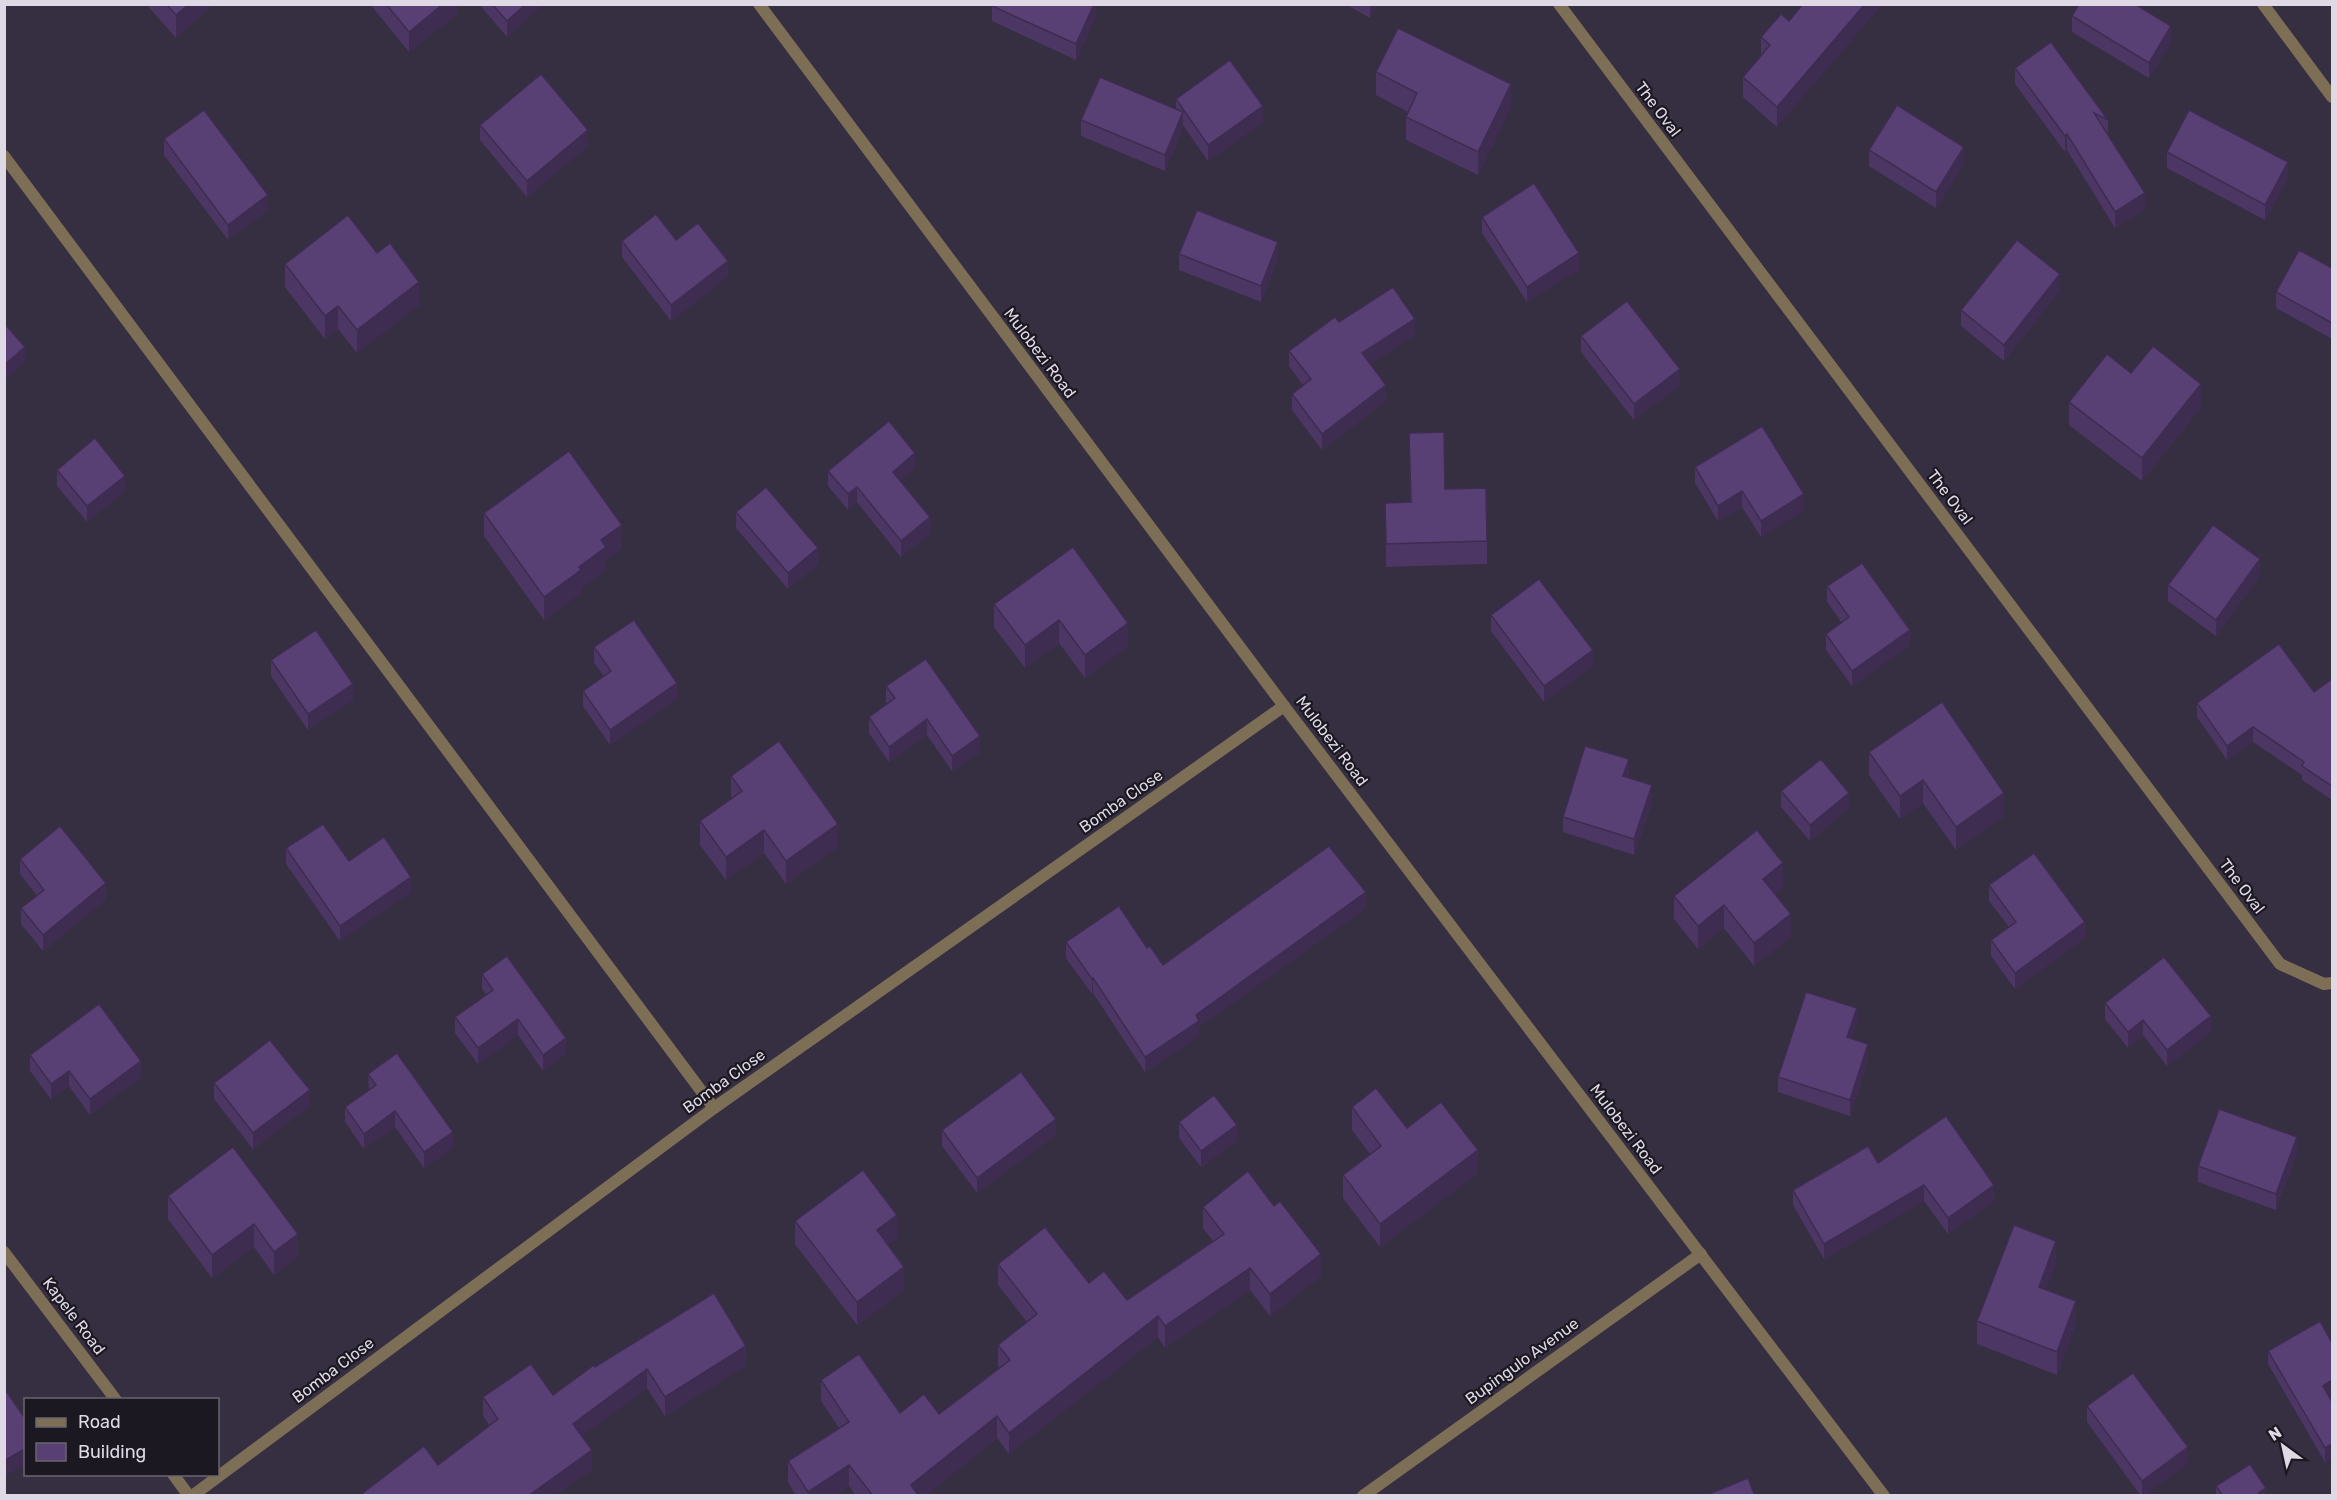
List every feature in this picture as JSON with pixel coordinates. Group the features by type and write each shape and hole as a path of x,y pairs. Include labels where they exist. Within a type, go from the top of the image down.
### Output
{"street":[{"name":"Mulobezi Road","path":"759,4 1284,706 1884,1496"},
{"name":"The Oval","path":"1559,4 2280,964 2324,984 2332,983"},
{"path":"2263,4 2332,98"},
{"path":"4,156 714,1108"},
{"name":"Bomba Close","path":"219,1475 714,1108 1284,706"},
{"name":"Kapele Road","path":"4,1252 114,1398"},
{"name":"Bupingulo Avenue","path":"1363,1496 1701,1254"},
{"path":"175,1476 191,1496"},
{"name":"Bomba Close","path":"191,1496 218,1476"}],"building":[{"path":"166,4 189,4 176,15"},
{"path":"386,4 443,4 409,32"},
{"path":"492,4 526,4 507,21"},
{"path":"993,4 1094,4 1076,44 992,6"},
{"path":"1803,4 1865,4 1777,107 1743,77 1770,45 1761,37 1781,14 1789,21"},
{"path":"2079,4 2135,4 2171,26 2149,63 2072,16"},
{"path":"1398,28 1511,84 1478,152 1406,117 1417,93 1376,72"},
{"path":"2051,42 2108,120 2094,113 2145,193 2115,212 2067,134 2065,136 2015,68"},
{"path":"1230,60 1263,106 1208,145 1176,99"},
{"path":"541,74 588,130 527,181 480,125"},
{"path":"1100,77 1183,112 1165,155 1081,120"},
{"path":"1897,105 1964,147 1936,192 1869,150"},
{"path":"204,110 268,195 228,225 164,139"},
{"path":"2189,110 2288,162 2265,205 2167,152"},
{"path":"1534,183 1579,253 1527,287 1482,217"},
{"path":"1197,210 1278,242 1261,286 1179,254"},
{"path":"656,214 676,240 698,223 728,261 671,305 622,241"},
{"path":"348,215 377,253 390,243 419,282 357,330 338,306 325,316 285,264"},
{"path":"2017,240 2060,274 2004,345 1961,310"},
{"path":"2299,250 2332,268 2332,323 2276,292"},
{"path":"1393,287 1415,319 1362,353 1386,385 1322,434 1292,394 1311,379 1289,351 1335,317 1339,322"},
{"path":"1627,301 1680,369 1634,404 1581,336"},
{"path":"4,323 25,347 4,365"},
{"path":"2153,346 2201,384 2142,458 2069,402 2107,354 2131,373"},
{"path":"889,421 915,453 893,472 930,517 901,541 857,487 848,494 828,471"},
{"path":"1762,426 1804,494 1761,521 1742,491 1718,506 1695,467"},
{"path":"1444,432 1445,489 1486,488 1487,541 1386,544 1385,503 1411,502 1409,433"},
{"path":"95,438 125,476 87,506 57,470"},
{"path":"569,451 622,525 601,540 606,547 579,567 581,570 544,597 484,513"},
{"path":"766,487 818,548 788,573 736,512"},
{"path":"2213,525 2260,559 2216,620 2168,585"},
{"path":"1073,547 1128,623 1085,655 1059,620 1025,645 994,604"},
{"path":"1862,563 1910,630 1852,671 1826,634 1849,617 1827,586"},
{"path":"1539,579 1593,650 1544,686 1491,615"},
{"path":"634,620 677,683 610,730 583,691 611,671 594,647"},
{"path":"316,630 353,684 308,714 271,660"},
{"path":"2279,644 2314,692 2332,679 2332,786 2302,766 2304,762 2253,727 2227,746 2197,703"},
{"path":"926,659 980,736 952,756 927,719 889,747 869,717 895,698 886,686"},
{"path":"1942,702 2004,793 1956,827 1923,780 1900,796 1869,752"},
{"path":"779,741 838,824 786,861 764,830 726,857 700,821 742,791 731,776"},
{"path":"1585,746 1629,759 1623,776 1652,785 1634,839 1563,817"},
{"path":"1821,759 1849,793 1810,825 1781,791"},
{"path":"323,824 349,861 384,837 411,877 340,926 286,848"},
{"path":"60,826 106,883 43,935 21,908 44,890 20,859"},
{"path":"1757,830 1783,863 1763,879 1791,914 1754,943 1724,905 1698,926 1674,896"},
{"path":"1329,846 1366,892 1196,1015 1199,1021 1145,1057 1093,978 1066,942 1119,906 1147,948 1150,946 1163,965"},
{"path":"2034,853 2085,922 2015,973 1991,940 2016,922 1989,885"},
{"path":"507,956 566,1038 543,1055 518,1019 478,1048 455,1017 493,990 482,974"},
{"path":"2164,957 2211,1016 2167,1050 2143,1020 2128,1032 2105,1003"},
{"path":"1806,992 1857,1008 1847,1037 1868,1044 1850,1100 1778,1077"},
{"path":"99,1004 141,1061 90,1099 69,1071 51,1084 30,1055"},
{"path":"270,1040 310,1090 253,1133 214,1083"},
{"path":"397,1053 453,1132 424,1152 395,1111 364,1134 345,1107 376,1085 368,1074"},
{"path":"1021,1072 1056,1119 977,1178 942,1130"},
{"path":"1376,1088 1407,1128 1441,1102 1478,1150 1380,1224 1343,1175 1381,1146 1352,1107"},
{"path":"1214,1095 1237,1125 1201,1151 1179,1122"},
{"path":"2219,1109 2297,1137 2276,1194 2198,1166"},
{"path":"1946,1116 1994,1185 1948,1218 1924,1185 1824,1244 1793,1190 1868,1146 1878,1163"},
{"path":"233,1147 298,1234 274,1252 254,1224 212,1255 168,1196"},
{"path":"863,1170 897,1215 877,1230 904,1267 857,1302 795,1221"},
{"path":"1248,1171 1274,1206 1280,1201 1321,1254 1270,1294 1250,1268 1165,1326 1158,1316 1009,1433 997,1416 911,1485 919,1496 873,1496 849,1465 808,1492 788,1461 849,1422 821,1380 859,1354 900,1413 924,1394 939,1414 1010,1360 998,1345 1037,1314 998,1264 1045,1227 1089,1283 1104,1271 1127,1300 1224,1234 1203,1207"},
{"path":"2014,1225 2056,1241 2039,1287 2076,1301 2057,1352 1977,1321"},
{"path":"714,1293 746,1346 665,1397 647,1369 573,1424 592,1450 528,1496 359,1496 424,1446 438,1465 498,1419 483,1397 531,1364 553,1395 594,1365 595,1367"},
{"path":"2320,1321 2332,1343 2332,1380 2323,1386 2332,1402 2332,1444 2325,1448 2268,1351"},
{"path":"2133,1373 2188,1447 2142,1481 2087,1406"},
{"path":"4,1388 24,1417 24,1449 4,1461"},
{"path":"2250,1464 2266,1488 2259,1493 2259,1496 2223,1496 2216,1486"},
{"path":"1748,1478 1755,1496 1704,1496"}]}
